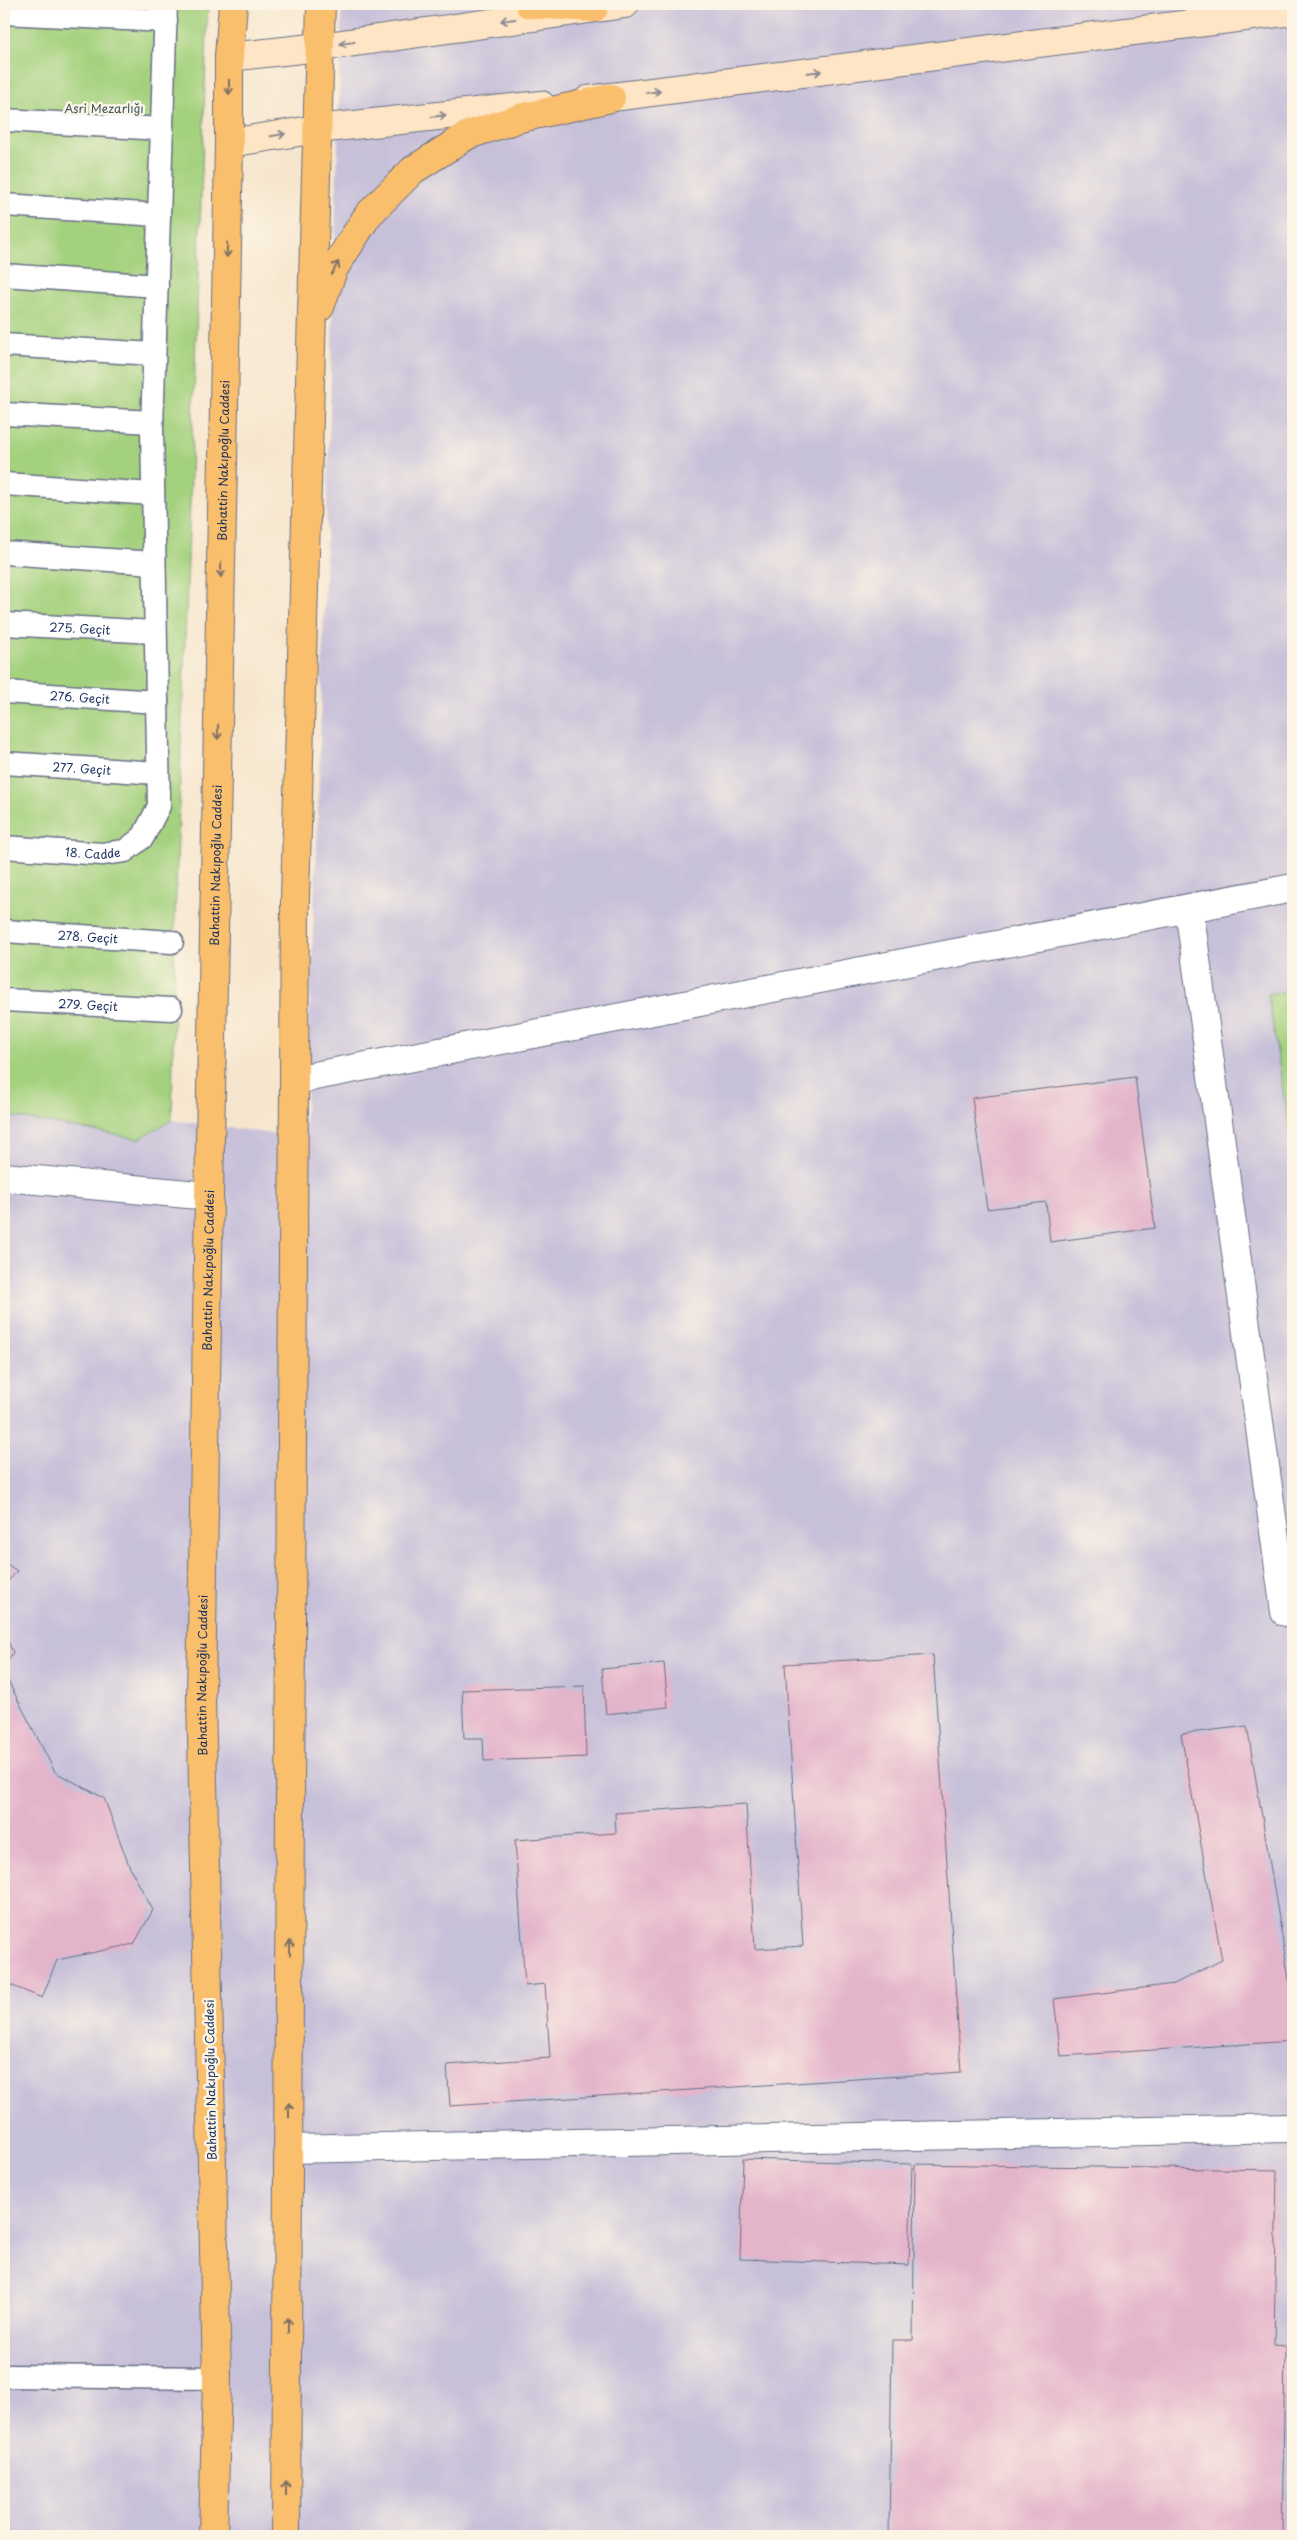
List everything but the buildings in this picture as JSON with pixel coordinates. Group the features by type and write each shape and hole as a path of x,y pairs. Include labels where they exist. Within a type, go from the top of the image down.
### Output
{"main road":[{"name":"Bahattin Nakıpoğlu Caddesi","path":"213,2536 217,2378 201,1697 229,57 233,4"},
{"path":"286,2536 295,897 321,4"},
{"path":"529,4 594,8"},
{"path":"229,57 320,47 625,4"},
{"path":"229,143 317,129 611,98 1293,11"},
{"path":"312,330 333,270 363,223 414,170 468,135 520,118 611,98"}],"street":[{"path":"294,1080 1293,888"},
{"path":"1189,908 1285,1612"},
{"path":"4,1177 209,1196"},
{"path":"289,2149 1293,2128"}],"lane":[{"path":"4,13 166,13 152,422 158,773"},
{"path":"4,120 162,129"},
{"path":"4,205 159,215"},
{"path":"4,275 157,286"},
{"path":"4,345 154,354"},
{"path":"4,414 152,422"},
{"path":"4,484 153,494"},
{"path":"4,553 154,563"},
{"name":"275. Geçit","path":"4,624 155,632"},
{"name":"276. Geçit","path":"4,692 156,702"},
{"name":"277. Geçit","path":"4,763 158,773"},
{"name":"18. Cadde","path":"4,847 102,854 124,851 143,837 159,806 158,773"},
{"name":"278. Geçit","path":"4,931 172,942"},
{"name":"279. Geçit","path":"4,1000 171,1009"},
{"path":"4,2376 217,2378"}],"shaded area":[{"path":"342,4 1293,4 1293,2536 4,2536 4,1115 139,1139 172,1120 304,1138 317,845"}],"green space":[{"name":"Asri Mezarlığı","path":"4,4 208,4 175,918 172,1120 139,1139 4,1115"},
{"path":"1293,991 1293,1153 1268,994"}]}
